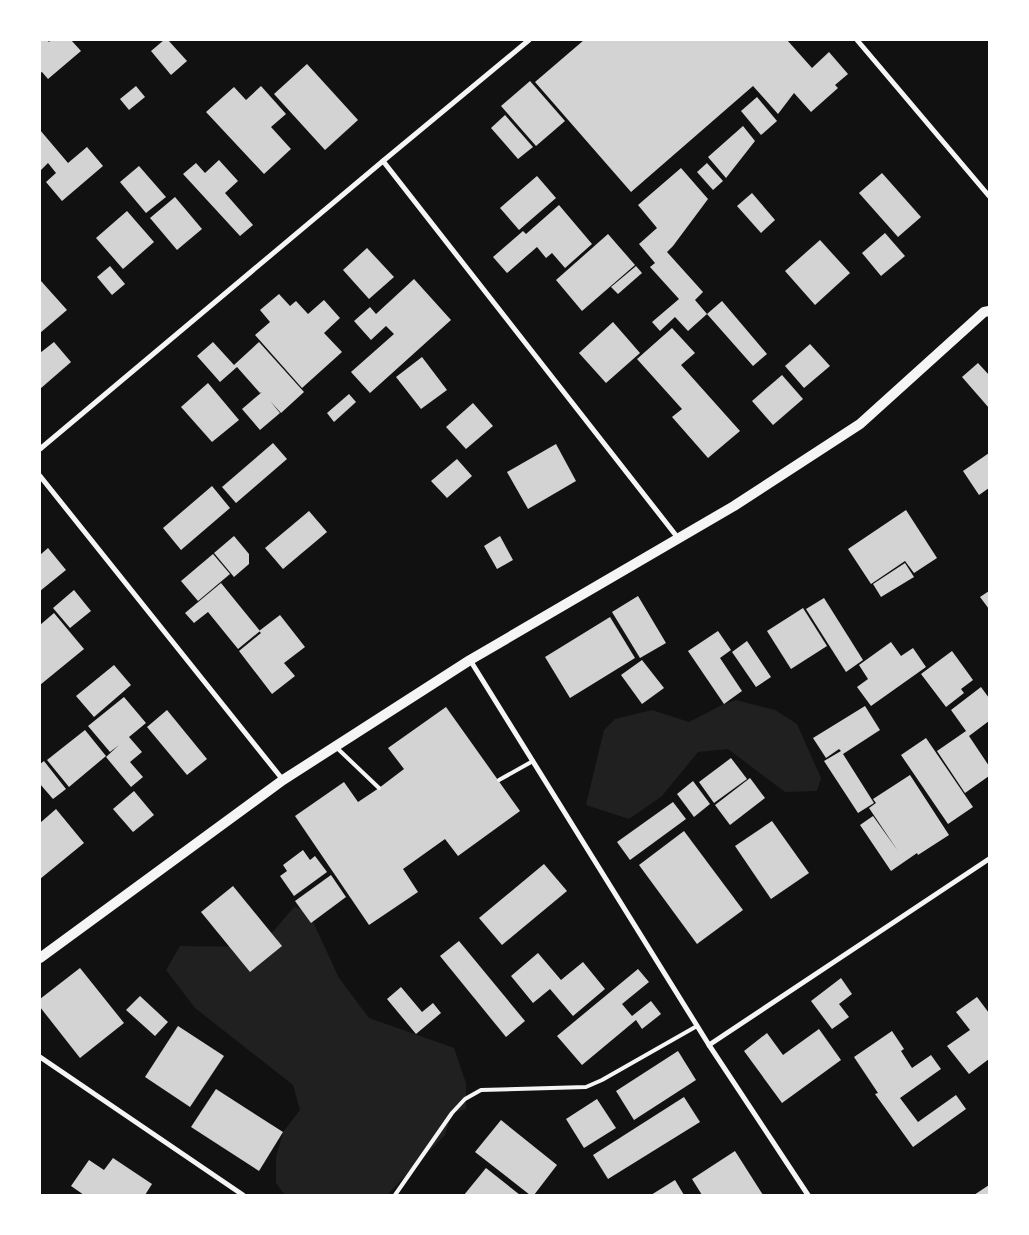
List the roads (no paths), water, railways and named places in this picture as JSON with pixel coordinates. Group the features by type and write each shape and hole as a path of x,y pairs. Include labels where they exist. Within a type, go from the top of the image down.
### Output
{"main road":[{"path":"40,958 283,780 470,660 734,506 860,424 984,312 989,311"}],"street":[{"path":"40,449 530,40"},
{"path":"857,40 989,196"},
{"path":"383,161 678,539"},
{"path":"40,476 283,780"},
{"path":"470,660 709,1046 808,1195"},
{"path":"709,1046 989,859"},
{"path":"40,1057 243,1195"}],"lane":[{"path":"336,746 379,788"},
{"path":"499,780 533,761"},
{"path":"395,1195 452,1113 465,1100 481,1090 586,1087 602,1080 697,1026"}]}
